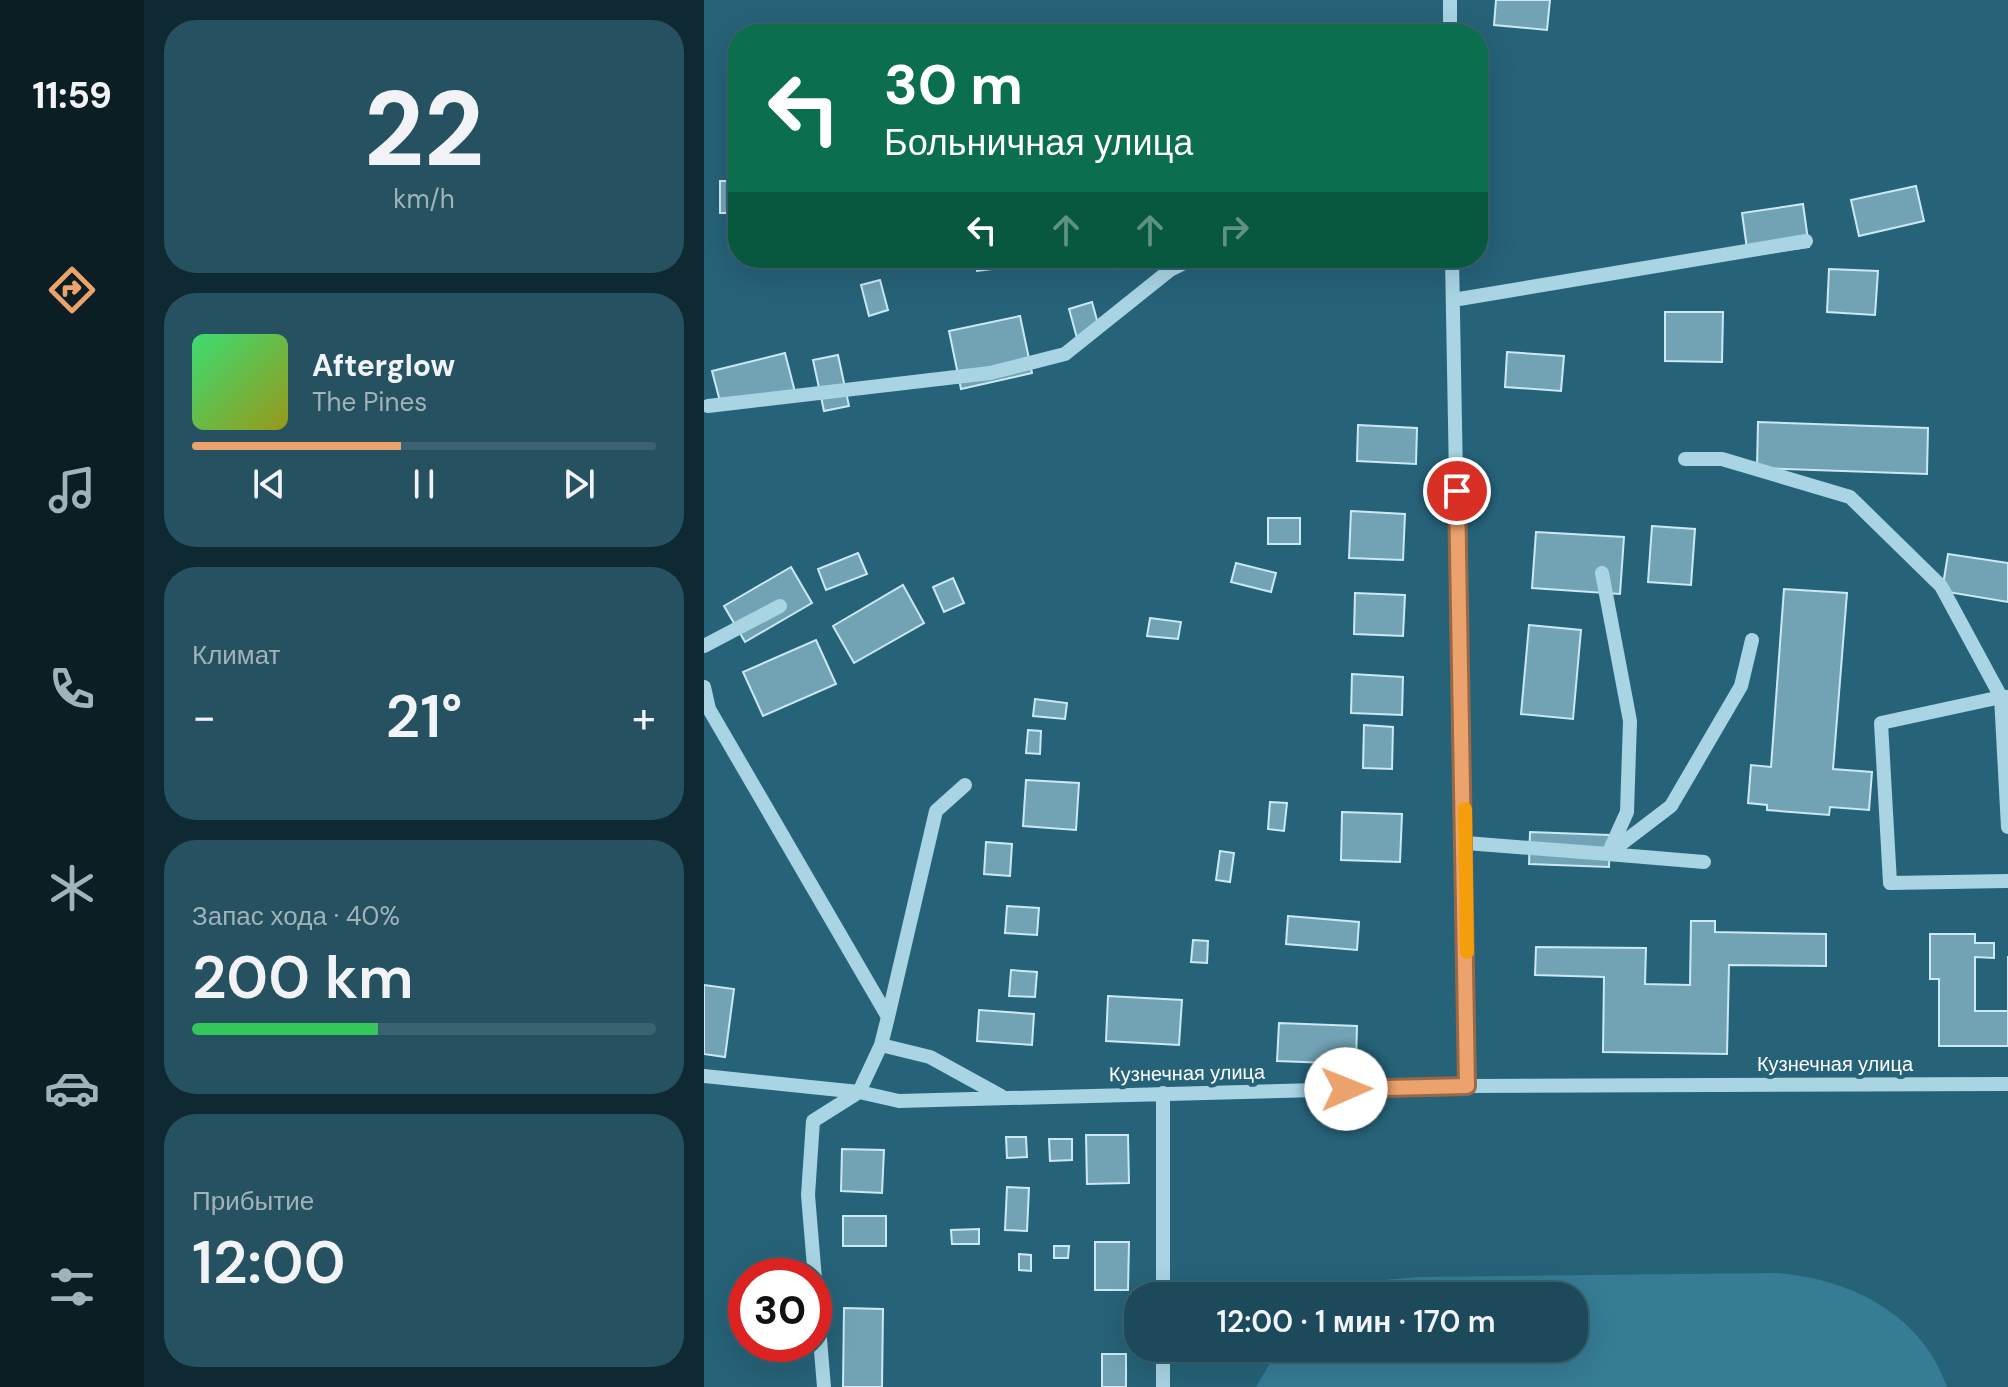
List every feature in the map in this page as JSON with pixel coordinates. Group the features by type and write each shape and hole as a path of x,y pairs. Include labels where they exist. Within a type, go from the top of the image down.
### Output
{"street":[{"path":"1450,0 1450,24"},
{"path":"1453,300 1806,241"},
{"path":"708,406 990,373 1065,354 1174,268"},
{"path":"1452,268 1466,843 1467,1086"},
{"path":"1685,459 1722,459 1850,497 1941,586 2004,697 2008,827"},
{"path":"1602,573 1630,721 1627,812 1608,854"},
{"path":"704,646 780,606"},
{"path":"1608,854 1671,806 1741,686 1752,640"},
{"path":"704,687 709,709 888,1017"},
{"path":"2004,697 1881,723 1890,883 2008,881"},
{"path":"824,1387 808,1195 813,1121 859,1092 881,1045 936,811 965,785"},
{"path":"1466,843 1704,862"},
{"path":"881,1045 930,1057 1003,1097"},
{"name":"Кузнечная улица","path":"704,1076 859,1092 899,1101 1467,1086 2008,1084"},
{"path":"1163,1093 1163,1282"},
{"path":"1163,1362 1163,1387"}],"shaded area":[{"path":"1778,1273 1805,1277 1857,1292 1902,1320 1936,1361 1947,1387 1256,1387 1271,1362 1588,1362 1588,1282 1379,1282 1419,1277"}],"building":[{"path":"1496,0 1550,0 1547,30 1494,25"},
{"path":"720,181 728,181 728,213 720,213"},
{"path":"1916,186 1924,221 1859,236 1851,200"},
{"path":"1803,204 1809,247 1748,256 1742,213"},
{"path":"1829,269 1878,271 1875,315 1827,312"},
{"path":"880,280 888,310 869,316 861,285"},
{"path":"1092,302 1100,331 1077,338 1069,309"},
{"path":"1665,312 1723,312 1722,362 1665,361"},
{"path":"1020,316 1032,373 961,389 949,331"},
{"path":"1507,352 1564,356 1561,391 1505,387"},
{"path":"785,353 795,392 722,409 712,371"},
{"path":"838,355 849,406 824,411 813,360"},
{"path":"1758,422 1928,428 1927,474 1757,468"},
{"path":"1358,425 1417,428 1416,464 1357,461"},
{"path":"1351,511 1405,514 1403,560 1349,558"},
{"path":"1268,518 1300,518 1300,544 1268,544"},
{"path":"1652,526 1695,529 1691,585 1648,582"},
{"path":"1536,532 1624,537 1620,594 1532,588"},
{"path":"858,553 867,574 826,590 818,569"},
{"path":"1948,554 2008,563 2008,602 1942,591"},
{"path":"1236,563 1276,573 1271,592 1231,582"},
{"path":"791,567 812,603 745,642 724,606"},
{"path":"953,578 964,603 944,612 933,587"},
{"path":"903,585 924,623 854,663 833,626"},
{"path":"1784,589 1847,593 1833,769 1872,772 1869,810 1830,807 1829,815 1767,810 1767,805 1748,803 1751,765 1771,767"},
{"path":"1355,593 1405,595 1403,636 1354,634"},
{"path":"1150,618 1181,622 1178,639 1147,636"},
{"path":"1529,625 1581,630 1573,719 1521,714"},
{"path":"816,640 836,684 763,716 743,672"},
{"path":"1352,674 1403,677 1402,715 1351,713"},
{"path":"1035,699 1067,703 1065,719 1033,716"},
{"path":"1364,725 1393,727 1392,769 1363,768"},
{"path":"1028,730 1041,731 1040,754 1026,753"},
{"path":"1026,780 1079,783 1076,830 1023,826"},
{"path":"1270,802 1287,803 1284,831 1268,829"},
{"path":"1342,812 1402,814 1400,862 1341,860"},
{"path":"1530,832 1610,835 1609,867 1529,864"},
{"path":"986,842 1012,844 1010,876 984,874"},
{"path":"1220,851 1234,853 1230,882 1216,880"},
{"path":"1007,906 1039,908 1037,935 1005,933"},
{"path":"1288,916 1359,922 1357,950 1286,944"},
{"path":"1691,921 1715,921 1715,932 1826,934 1826,966 1729,965 1727,1054 1603,1052 1604,977 1535,975 1536,947 1646,948 1645,984 1690,985"},
{"path":"1930,934 1975,934 1975,943 1994,943 1994,958 1975,957 1975,1011 2008,1011 2008,1046 1939,1046 1939,979 1930,979"},
{"path":"1193,940 1208,941 1207,963 1191,962"},
{"path":"1011,970 1037,972 1035,997 1009,996"},
{"path":"704,985 734,989 725,1057 704,1054"},
{"path":"1108,996 1182,1000 1179,1045 1106,1041"},
{"path":"979,1010 1034,1014 1032,1045 977,1041"},
{"path":"1279,1023 1357,1026 1356,1064 1277,1061"},
{"path":"1086,1135 1128,1135 1129,1183 1087,1184"},
{"path":"1006,1137 1026,1137 1027,1157 1007,1158"},
{"path":"1049,1139 1072,1139 1072,1160 1050,1161"},
{"path":"842,1149 884,1150 882,1193 841,1191"},
{"path":"1007,1187 1029,1188 1027,1231 1005,1230"},
{"path":"843,1216 886,1216 886,1246 843,1246"},
{"path":"979,1229 979,1244 952,1244 951,1230"},
{"path":"1095,1242 1129,1242 1128,1282 1124,1282 1124,1290 1095,1290"},
{"path":"1054,1246 1069,1246 1068,1258 1054,1258"},
{"path":"1019,1254 1031,1255 1031,1271 1019,1270"},
{"path":"844,1308 883,1309 882,1387 843,1387"},
{"path":"1102,1354 1124,1354 1126,1387 1102,1387"}],"slow traffic":[{"path":"1465,809 1467,952"}],"route":[{"path":"1346,1089 1467,1086 1466,843 1457,491"}]}
